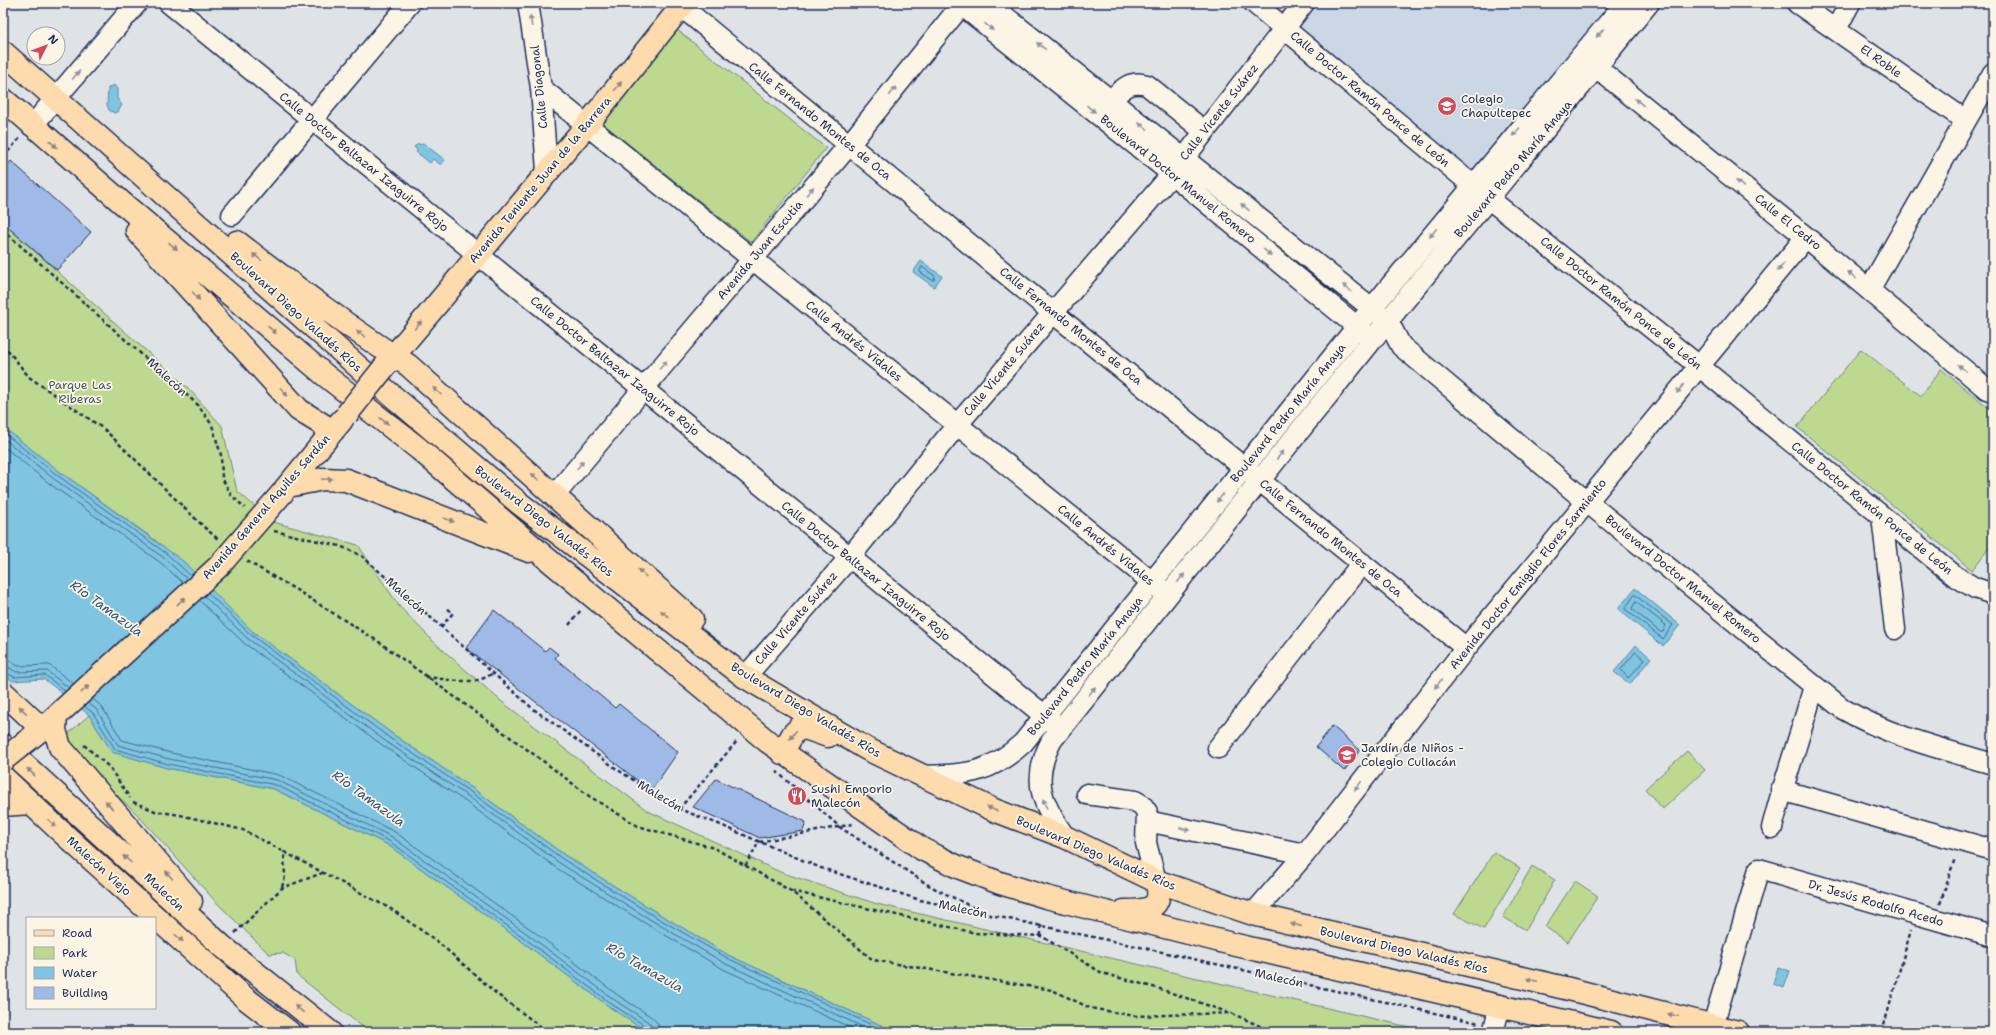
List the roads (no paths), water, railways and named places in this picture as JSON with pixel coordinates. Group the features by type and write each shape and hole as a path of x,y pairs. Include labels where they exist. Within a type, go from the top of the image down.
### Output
{"main road":[{"name":"Avenida Teniente Juan de la Barrera","path":"390,360 586,125 681,4"},
{"name":"Boulevard Diego Valadés Ríos","path":"3,52 130,166 435,434 519,503 745,677 868,749 994,810 1065,837 1156,881 1254,914 1712,1029 1738,1032"},
{"name":"Boulevard Diego Valadés Ríos","path":"3,99 32,126 326,376 419,449 545,557 782,753 922,849 958,867 1000,883 1046,897 1232,944 1611,1032"},
{"path":"130,166 168,187 390,360 408,365 555,495 707,633 718,644 725,662"},
{"path":"120,201 125,217 299,410 333,431"},
{"name":"Avenida General Aquiles Serdán","path":"3,760 49,722 219,566 286,488 390,360"},
{"path":"286,488 323,479 346,480 545,557"},
{"path":"3,692 49,722 55,730 60,747 192,901 219,944"},
{"path":"782,753 793,734 802,728 868,749"},
{"name":"Malecón","path":"3,745 219,944 330,1032"},
{"name":"Malecón Viejo","path":"3,777 245,998 289,1032"},
{"path":"3,805 31,803"},
{"path":"1106,911 1139,911 1150,909 1157,902 1158,892 1156,881"}],"street":[{"path":"32,126 137,3"},
{"name":"Calle Doctor Baltazar Izaguirre Rojo","path":"169,3 1061,729"},
{"name":"Calle Diagonal","path":"528,3 541,88 547,171"},
{"name":"Boulevard Doctor Manuel Romero","path":"988,3 1388,321 1401,346 1587,502 1843,708 1868,723 1929,745 1993,764"},
{"name":"Calle Doctor Ramón Ponce de León","path":"1254,3 1472,185 1699,366 1965,584 1993,594"},
{"name":"Calle Vicente Suárez","path":"745,677 850,557 957,425 1052,312 1172,174 1183,157 1304,3"},
{"name":"Boulevard Pedro María Anaya","path":"924,776 967,774 999,762 1023,743 1472,185 1625,3"},
{"name":"Boulevard Pedro María Anaya","path":"1065,837 1045,805 1040,785 1040,773 1046,751 1061,729 1373,339 1649,3"},
{"name":"El Roble","path":"1797,3 1965,120"},
{"path":"1836,29 1850,3"},
{"name":"Calle Fernando Montes de Oca","path":"681,4 1052,312 1466,648"},
{"name":"Boulevard Doctor Manuel Romero","path":"961,4 1172,174 1357,327 1373,339 1401,346"},
{"name":"Avenida Juan Escutia","path":"555,495 642,388 849,145 961,4"},
{"path":"232,215 312,119 400,6"},
{"name":"Calle El Cedro","path":"1581,55 1806,237 1987,389 1993,391"},
{"path":"1869,290 1993,73"},
{"path":"1111,100 1124,87 1139,83 1147,85 1204,131"},
{"name":"Calle Andrés Vidales","path":"541,88 1168,595"},
{"name":"Avenida Doctor Emigdio Flores Sarmiento","path":"1254,914 1305,854 1466,648 1806,237"},
{"path":"1882,516 1895,629"},
{"path":"1218,748 1362,563"},
{"path":"1772,828 1781,790 1802,729 1814,686"},
{"path":"1781,790 1960,842 1993,850"},
{"path":"1087,794 1136,802 1142,805 1147,812 1146,843 1156,881"},
{"path":"1147,821 1305,854"},
{"name":"Dr. Jesús Rodolfo Acedo","path":"1712,1029 1760,869 1993,936"},
{"path":"1495,1028 1500,1005"}],"water":[{"path":"114,85 117,89 117,98 122,105 118,112 114,113 109,110 107,105 108,88"},
{"path":"418,143 420,145 423,143 445,160 441,165 433,159 430,163 416,152 417,150 414,147"},
{"path":"921,261 942,276 934,287 913,272"},
{"name":"Río Tamazula","path":"3,427 59,471 183,561 252,631 394,735 475,790 566,856 730,956 896,1032 647,1032 611,1008 388,845 274,789 167,768 112,752 89,715 44,679 12,681 3,673"},
{"path":"1635,588 1680,625 1663,646 1618,609"},
{"path":"1636,645 1651,658 1630,684 1614,672"},
{"path":"1778,967 1790,971 1784,988 1773,984"}],"place":[{"name":"Colegio Chapultepec","path":"1447,106"},
{"name":"Jardín de Niños - Colegio Culiacán","path":"1347,755"},
{"name":"Sushi Emporio Malecón","path":"797,796"}],"park label":[{"name":"Parque Las Riberas","path":"80,392"}]}
